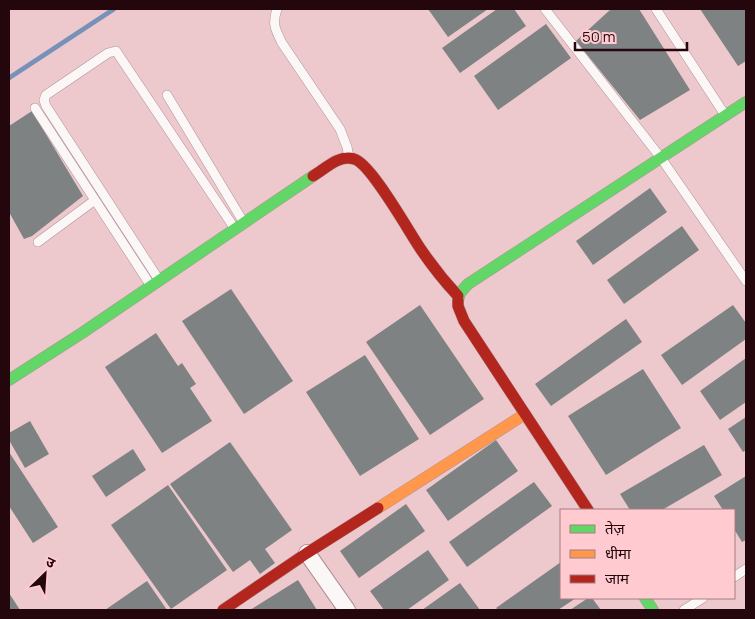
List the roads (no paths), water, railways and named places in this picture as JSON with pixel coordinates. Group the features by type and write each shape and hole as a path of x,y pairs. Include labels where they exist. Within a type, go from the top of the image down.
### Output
{"street":[{"path":"587,509 464,321 458,307 458,296 468,284 746,102"},
{"path":"9,380 82,333 336,160 342,158 358,159 368,168 433,266 458,296"},
{"path":"223,610 307,553 524,414"},
{"path":"307,553 347,610"},
{"path":"646,599 653,610"}],"lane":[{"path":"545,9 661,158 746,281"},
{"path":"656,9 725,116"},
{"path":"274,10 275,30 340,129 349,157"},
{"path":"155,283 46,106 44,100 46,95 108,53 116,51 239,226"},
{"path":"167,96 239,226"},
{"path":"35,108 95,200 155,283"},
{"path":"38,242 95,200"},
{"path":"735,576 746,569"},
{"path":"684,610 700,599"}],"waterway":[{"path":"9,78 114,9"}]}
